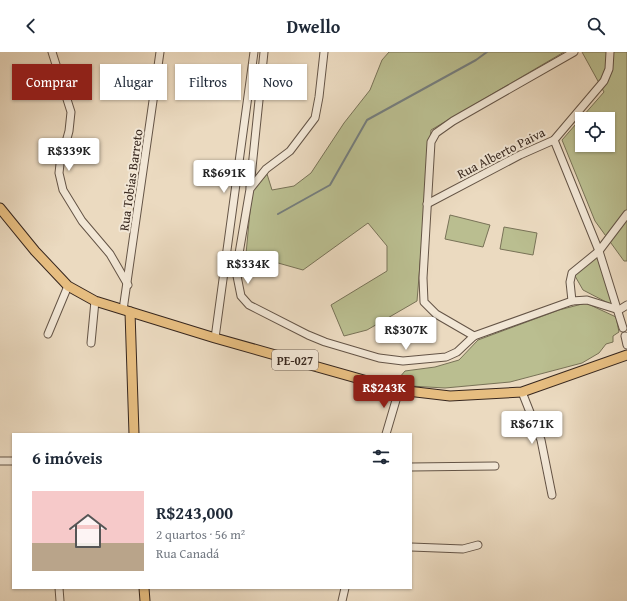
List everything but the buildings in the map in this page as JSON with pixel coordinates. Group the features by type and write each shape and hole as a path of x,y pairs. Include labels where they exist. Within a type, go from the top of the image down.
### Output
{"main road":[{"name":"PE-027","path":"0,208 68,286 95,301 215,338 399,390 450,396 522,392 627,355"},
{"path":"127,311 134,433"},
{"path":"144,589 145,601"}],"street":[{"path":"52,52 71,112 69,131 59,173 64,190 82,221 110,254 128,285"},
{"name":"Rua Tobias Barreto","path":"127,311 128,285 160,52"},
{"path":"215,338 254,52"},
{"path":"264,52 250,189 236,272 241,296 249,305 308,335 379,358 403,361 446,357 457,352 474,336 572,301 587,300 619,310 627,305"},
{"path":"250,189 259,176 290,151 314,118 319,98 324,52"},
{"path":"474,336 436,314 424,302 423,278 431,142 436,133 469,111 574,52"},
{"name":"Rua Alberto Paiva","path":"427,204 520,155 554,140 604,81 609,68 610,52"},
{"path":"554,140 599,251 619,310 623,328"},
{"path":"572,301 570,282 572,273 599,251 627,214"},
{"path":"48,334 68,286"},
{"path":"91,343 95,301"},
{"path":"625,336 627,345"},
{"path":"386,433 399,390"},
{"path":"522,392 540,440 552,495"},
{"path":"0,461 12,460"},
{"path":"412,467 495,466"},
{"path":"412,547 463,549 478,545"},
{"path":"60,589 60,601"},
{"path":"342,601 345,589"}],"green space":[{"path":"389,52 564,52 431,130 417,301 367,330 344,336 331,305 387,271 387,246 368,223 303,270 246,254 252,190 267,174 272,190 294,186 311,173 344,123 370,90 382,60"},
{"path":"582,52 627,52 627,261 624,261 595,221 562,140 575,125 575,152 615,152 615,112 586,112 604,92"},
{"path":"450,215 490,225 483,247 445,239"},
{"path":"504,227 537,233 533,255 500,249"},
{"path":"599,253 613,303 610,304 583,290 575,276 578,270"},
{"path":"586,303 616,317 619,332 613,336 613,342 606,344 599,353 582,363 510,382 445,388 393,385 405,371 435,367 459,360 478,340 559,310"}],"waterway":[{"path":"278,214 330,185 367,120 476,60 487,52"}]}
